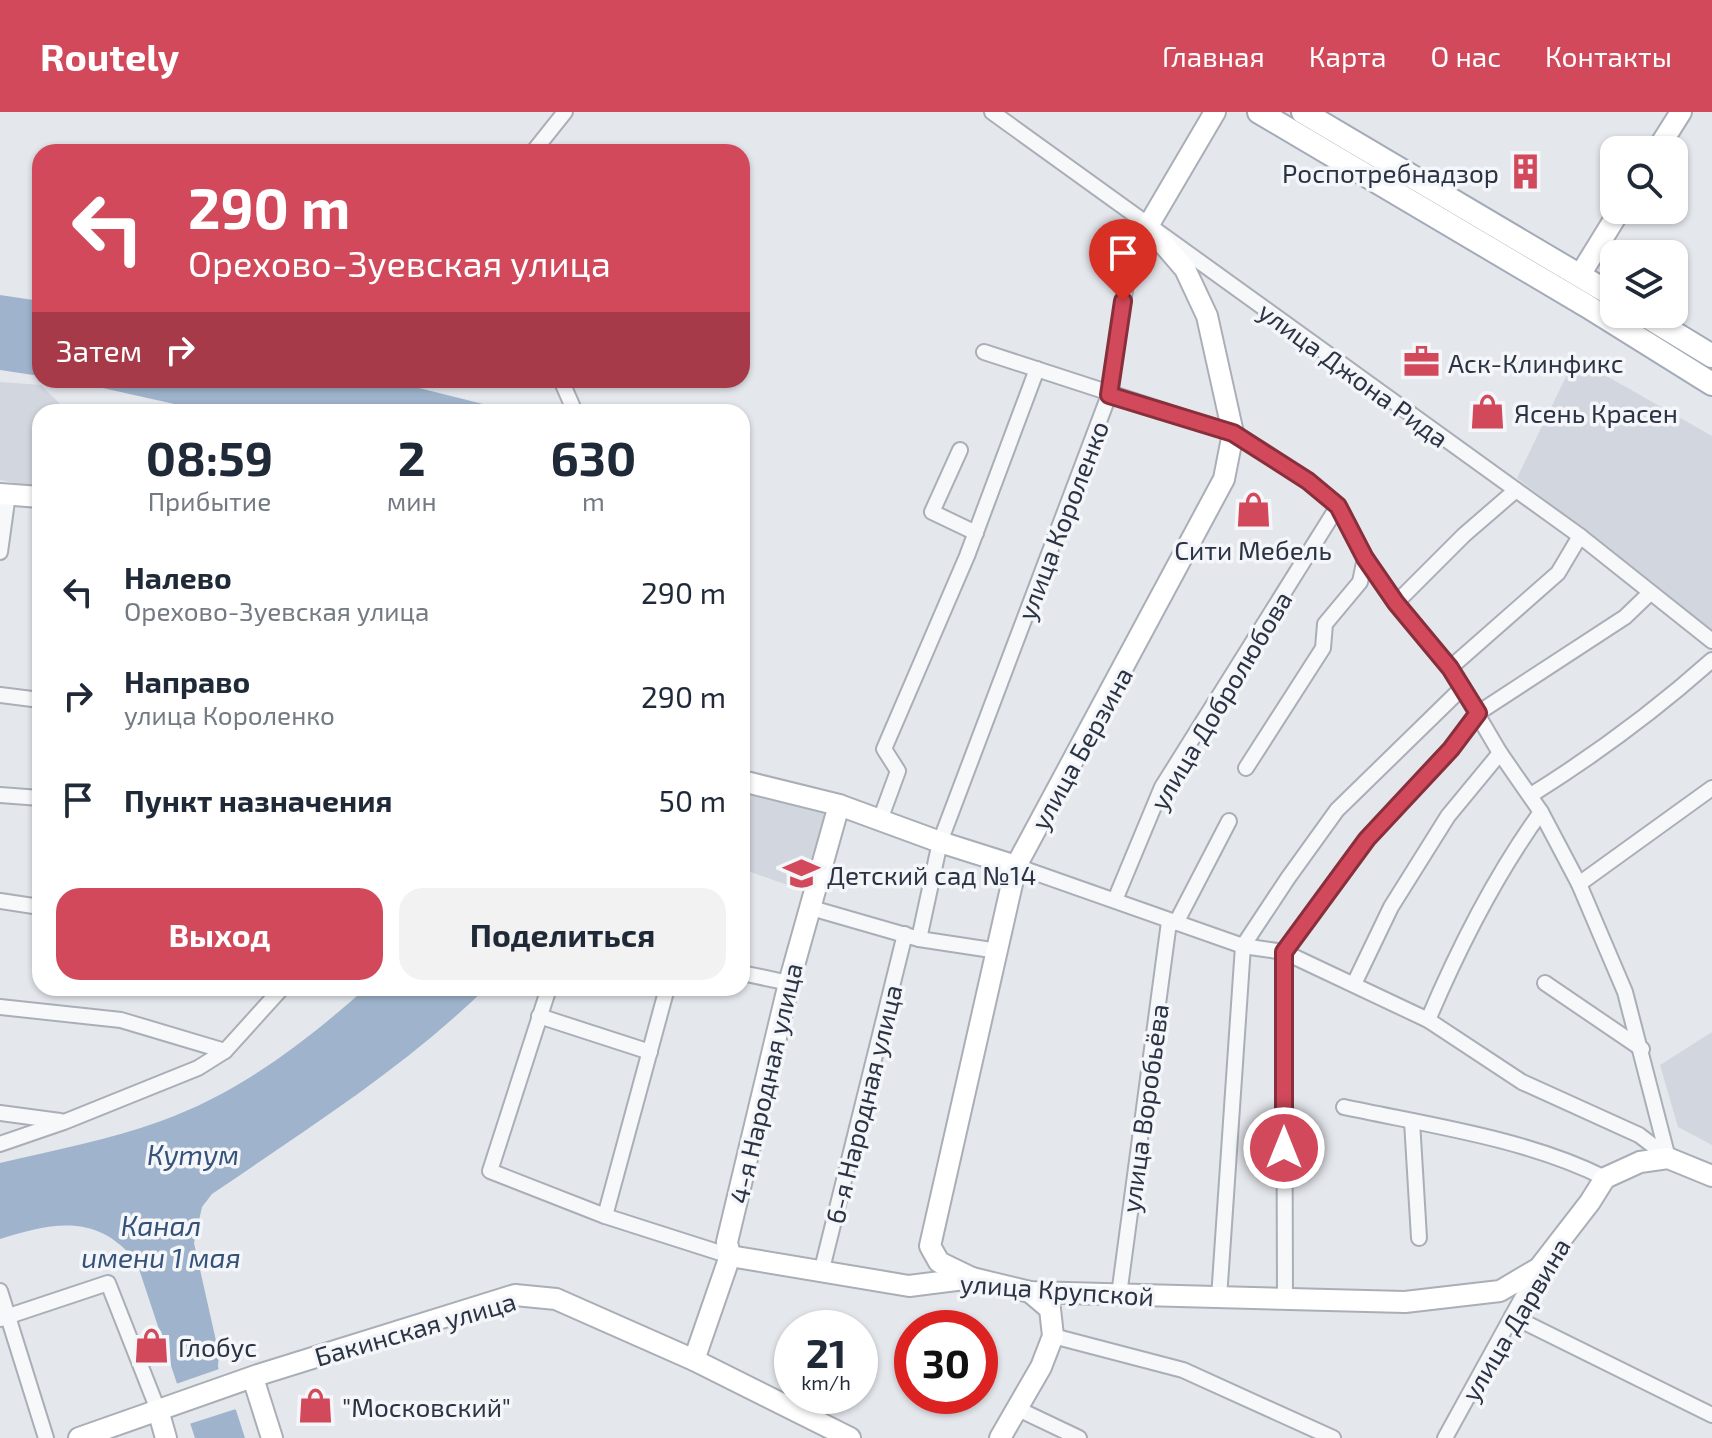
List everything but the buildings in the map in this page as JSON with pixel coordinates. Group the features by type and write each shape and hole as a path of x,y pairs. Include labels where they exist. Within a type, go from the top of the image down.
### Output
{"main road":[{"name":"улица Короленко","path":"1148,226 1215,112"},
{"path":"1259,112 1712,384"},
{"path":"1303,112 1600,287"},
{"path":"1666,136 1681,112"},
{"path":"1567,296 1611,224"},
{"name":"улица Берзина","path":"972,1278 939,1262 930,1246 1016,866 1224,479 1233,433 1207,316 1185,269 1148,226"},
{"path":"1665,328 1712,356"},
{"path":"1662,354 1674,334"},
{"path":"4,494 32,496"},
{"path":"750,783 839,805 1016,866"},
{"name":"4-я Народная улица","path":"694,1360 730,1256 727,1242 789,983 839,805"},
{"path":"1605,1178 1640,1162 1668,1158 1712,1176"},
{"name":"улица Дарвина","path":"1539,1268 1605,1178"},
{"name":"улица Крупской","path":"730,1256 909,1286 972,1278 1030,1292 1405,1302 1500,1291 1539,1268"},
{"path":"1000,1438 1041,1367 1053,1336 1050,1309 1030,1292"},
{"name":"Бакинская улица","path":"79,1438 371,1338 515,1295 556,1299 694,1360 850,1438"},
{"path":"246,1380 272,1438"},
{"path":"165,1408 166,1438"}],"street":[{"path":"539,144 565,112"},
{"name":"улица Джона Рида","path":"992,112 1580,536 1712,641"},
{"name":"улица Короленко","path":"912,936 940,842 1109,395 1133,238 1148,226"},
{"path":"984,352 1233,433 1308,481 1338,506 1365,558 1396,603 1450,668 1500,753 1531,795 1579,884 1625,992 1668,1158"},
{"path":"880,820 898,771 884,749 976,533 1037,369"},
{"path":"960,450 932,512 976,533"},
{"path":"1396,603 1464,535 1516,490"},
{"path":"0,552 4,494"},
{"name":"улица Добролюбова","path":"1115,900 1162,787 1338,506"},
{"path":"1450,668 1558,573 1580,536"},
{"path":"1246,768 1323,648 1325,624 1360,582 1365,558"},
{"path":"1285,1300 1284,952 1367,839 1451,749 1478,713 1625,617 1650,593"},
{"path":"1531,795 1584,762 1647,715 1712,660"},
{"path":"1219,1298 1243,946 1337,810 1461,689"},
{"path":"0,695 32,699"},
{"path":"1354,984 1391,907 1448,816 1500,753"},
{"path":"1579,884 1712,788"},
{"path":"0,795 32,797"},
{"path":"1428,1020 1482,904 1541,812"},
{"name":"улица Воробьёва","path":"1119,1295 1172,922 1229,821"},
{"path":"1016,866 1243,946 1284,952 1428,1020 1522,1082 1639,1135 1668,1158"},
{"path":"0,901 32,906"},
{"path":"808,907 912,936 998,951"},
{"name":"6-я Народная улица","path":"821,1273 912,936"},
{"path":"750,975 789,983"},
{"path":"1545,983 1642,1049"},
{"path":"0,1144 198,1068 225,1051 275,996"},
{"path":"546,996 539,1016 650,1052"},
{"path":"605,1216 665,996"},
{"path":"0,1007 121,1020 225,1051"},
{"name":"улица Крупской","path":"539,1016 490,1171 605,1216 730,1256"},
{"path":"1344,1107 1570,1161 1605,1178"},
{"path":"0,1113 64,1122"},
{"path":"1412,1121 1419,1238"},
{"name":"улица Дарвина","path":"1445,1438 1539,1268"},
{"path":"4,1318 108,1283 165,1408"},
{"path":"0,1291 4,1318 46,1438"},
{"path":"1512,1316 1712,1415"},
{"path":"1053,1336 1183,1370 1333,1438"},
{"path":"1016,1408 1079,1438"}],"shaded area":[{"path":"1575,358 1712,436 1712,630 1517,478"},
{"path":"0,382 44,388 60,404 32,404 32,486 0,480"},
{"path":"752,792 791,804 825,805 831,814 809,888 804,886 802,890 750,872"},
{"path":"1712,1032 1712,1145 1678,1127 1660,1065"}],"water":[{"path":"0,295 32,300 32,375 0,370"},
{"path":"103,388 419,388 483,404 174,404"},
{"name":"Кутум","path":"357,996 477,996 422,1045 212,1194 202,1207 194,1243 219,1354 218,1366 225,1403 236,1410 245,1438 195,1438 137,1263 107,1236 74,1226 39,1229 0,1239 0,1163 122,1134 190,1110 270,1065"}],"pier":[{"path":"222,1368 229,1400 239,1408 186,1425 173,1385"}],"place":[{"name":"Роспотребнадзор","path":"1525,172"},
{"name":"Аск-Клинфикс","path":"1422,362"},
{"name":"Ясень Красен","path":"1488,412"},
{"name":"Сити Мебель","path":"1253,510"},
{"name":"Детский сад №14","path":"801,874"},
{"name":"Глобус","path":"152,1346"},
{"name":"\"Московский\"","path":"316,1406"}],"route":[{"path":"1123,301 1109,395 1233,433 1308,481 1338,506 1365,558 1396,603 1450,668 1478,713 1451,749 1367,839 1284,952 1284,1148"}],"water label":[{"name":"Канал имени 1 мая","path":"161,1241"}]}
